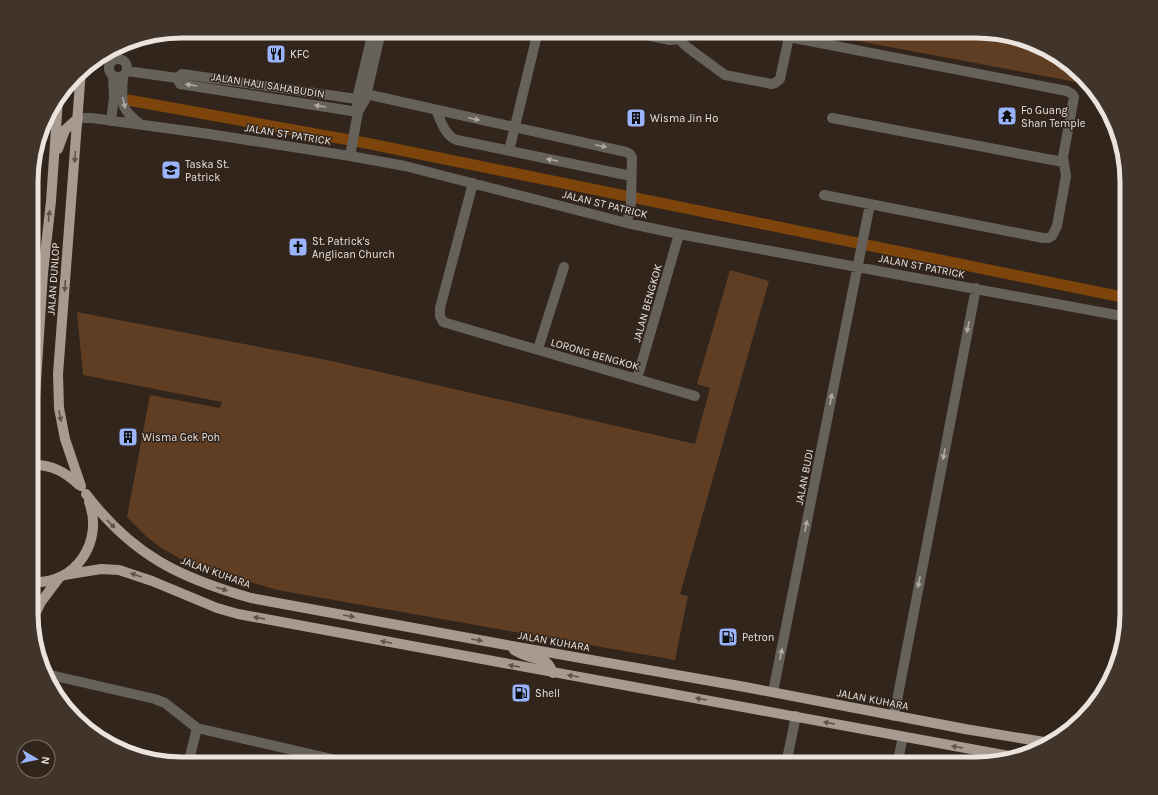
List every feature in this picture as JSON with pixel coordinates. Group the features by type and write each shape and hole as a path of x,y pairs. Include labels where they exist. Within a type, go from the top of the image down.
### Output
{"main road":[{"name":"JALAN DUNLOP","path":"62,576 79,563 89,548 94,530 93,512 64,439 58,402 58,374 80,80"},
{"name":"JALAN DUNLOP","path":"38,357 57,110"},
{"path":"53,168 65,130 78,118"},
{"path":"38,465 55,468 69,475 84,490"},
{"name":"JALAN KUHARA","path":"84,490 99,512 136,547 184,575 222,590 251,598 773,692 894,716 1041,741"},
{"path":"38,582 101,568 119,570 134,574 217,608 238,614 1001,755"},
{"path":"38,608 62,576"},
{"path":"502,644 529,657 544,660 550,665 553,673"}],"street":[{"path":"350,156 372,38"},
{"path":"361,97 379,38"},
{"path":"509,151 536,38"},
{"path":"661,38 670,40 675,38"},
{"path":"683,38 687,47 725,75 772,84 776,83 780,79 789,38"},
{"path":"809,38 1070,92 1074,97 1063,162 1066,176 1057,226 1052,236 1048,238 824,195"},
{"path":"125,73 118,78 113,76 110,74 108,69 110,63 114,60 119,60 126,64 122,101 123,106 127,112 140,124"},
{"name":"JALAN HAJI SAHABUDIN","path":"125,73 177,78 182,74 343,97 361,97 436,110 626,152 630,154 632,158 631,200 627,223"},
{"path":"111,121 114,97 113,76"},
{"name":"JALAN HAJI SAHABUDIN","path":"177,78 180,84 358,112"},
{"path":"341,109 343,97"},
{"path":"436,110 447,134 451,138 631,176"},
{"name":"JALAN ST PATRICK","path":"78,118 140,124 209,134 405,166 627,223 679,234 1120,316"},
{"path":"832,118 1063,162"},
{"name":"LORONG BENGKOK","path":"473,183 440,308 440,316 443,322 695,396"},
{"name":"JALAN BUDI","path":"773,692 870,204"},
{"name":"JALAN BENGKOK","path":"637,379 679,234"},
{"path":"538,350 564,266"},
{"path":"38,267 44,273"},
{"path":"894,716 976,288"},
{"path":"52,675 156,699 165,703 197,728 323,757"},
{"path":"787,757 796,716"},
{"path":"190,757 197,728"},
{"path":"899,757 903,737"}],"shaded area":[{"path":"842,38 995,39 1031,49 1048,57 1064,68 1080,83"},
{"path":"730,270 769,281 680,594 688,596 675,660 277,590 204,568 181,559 161,548 146,536 127,517 150,395 220,408 222,402 83,375 77,312 327,360 695,444 710,388 697,384"}],"waterway":[{"path":"128,100 366,143 1120,297"}],"place":[{"name":"KFC","path":"276,54"},
{"name":"Fo Guang Shan Temple","path":"1007,116"},
{"name":"Wisma Jin Ho","path":"636,118"},
{"name":"Taska St. Patrick","path":"171,170"},
{"name":"St. Patrick's Anglican Church","path":"298,247"},
{"name":"Wisma Gek Poh","path":"128,437"},
{"name":"Petron","path":"728,637"},
{"name":"Shell","path":"521,693"}]}
